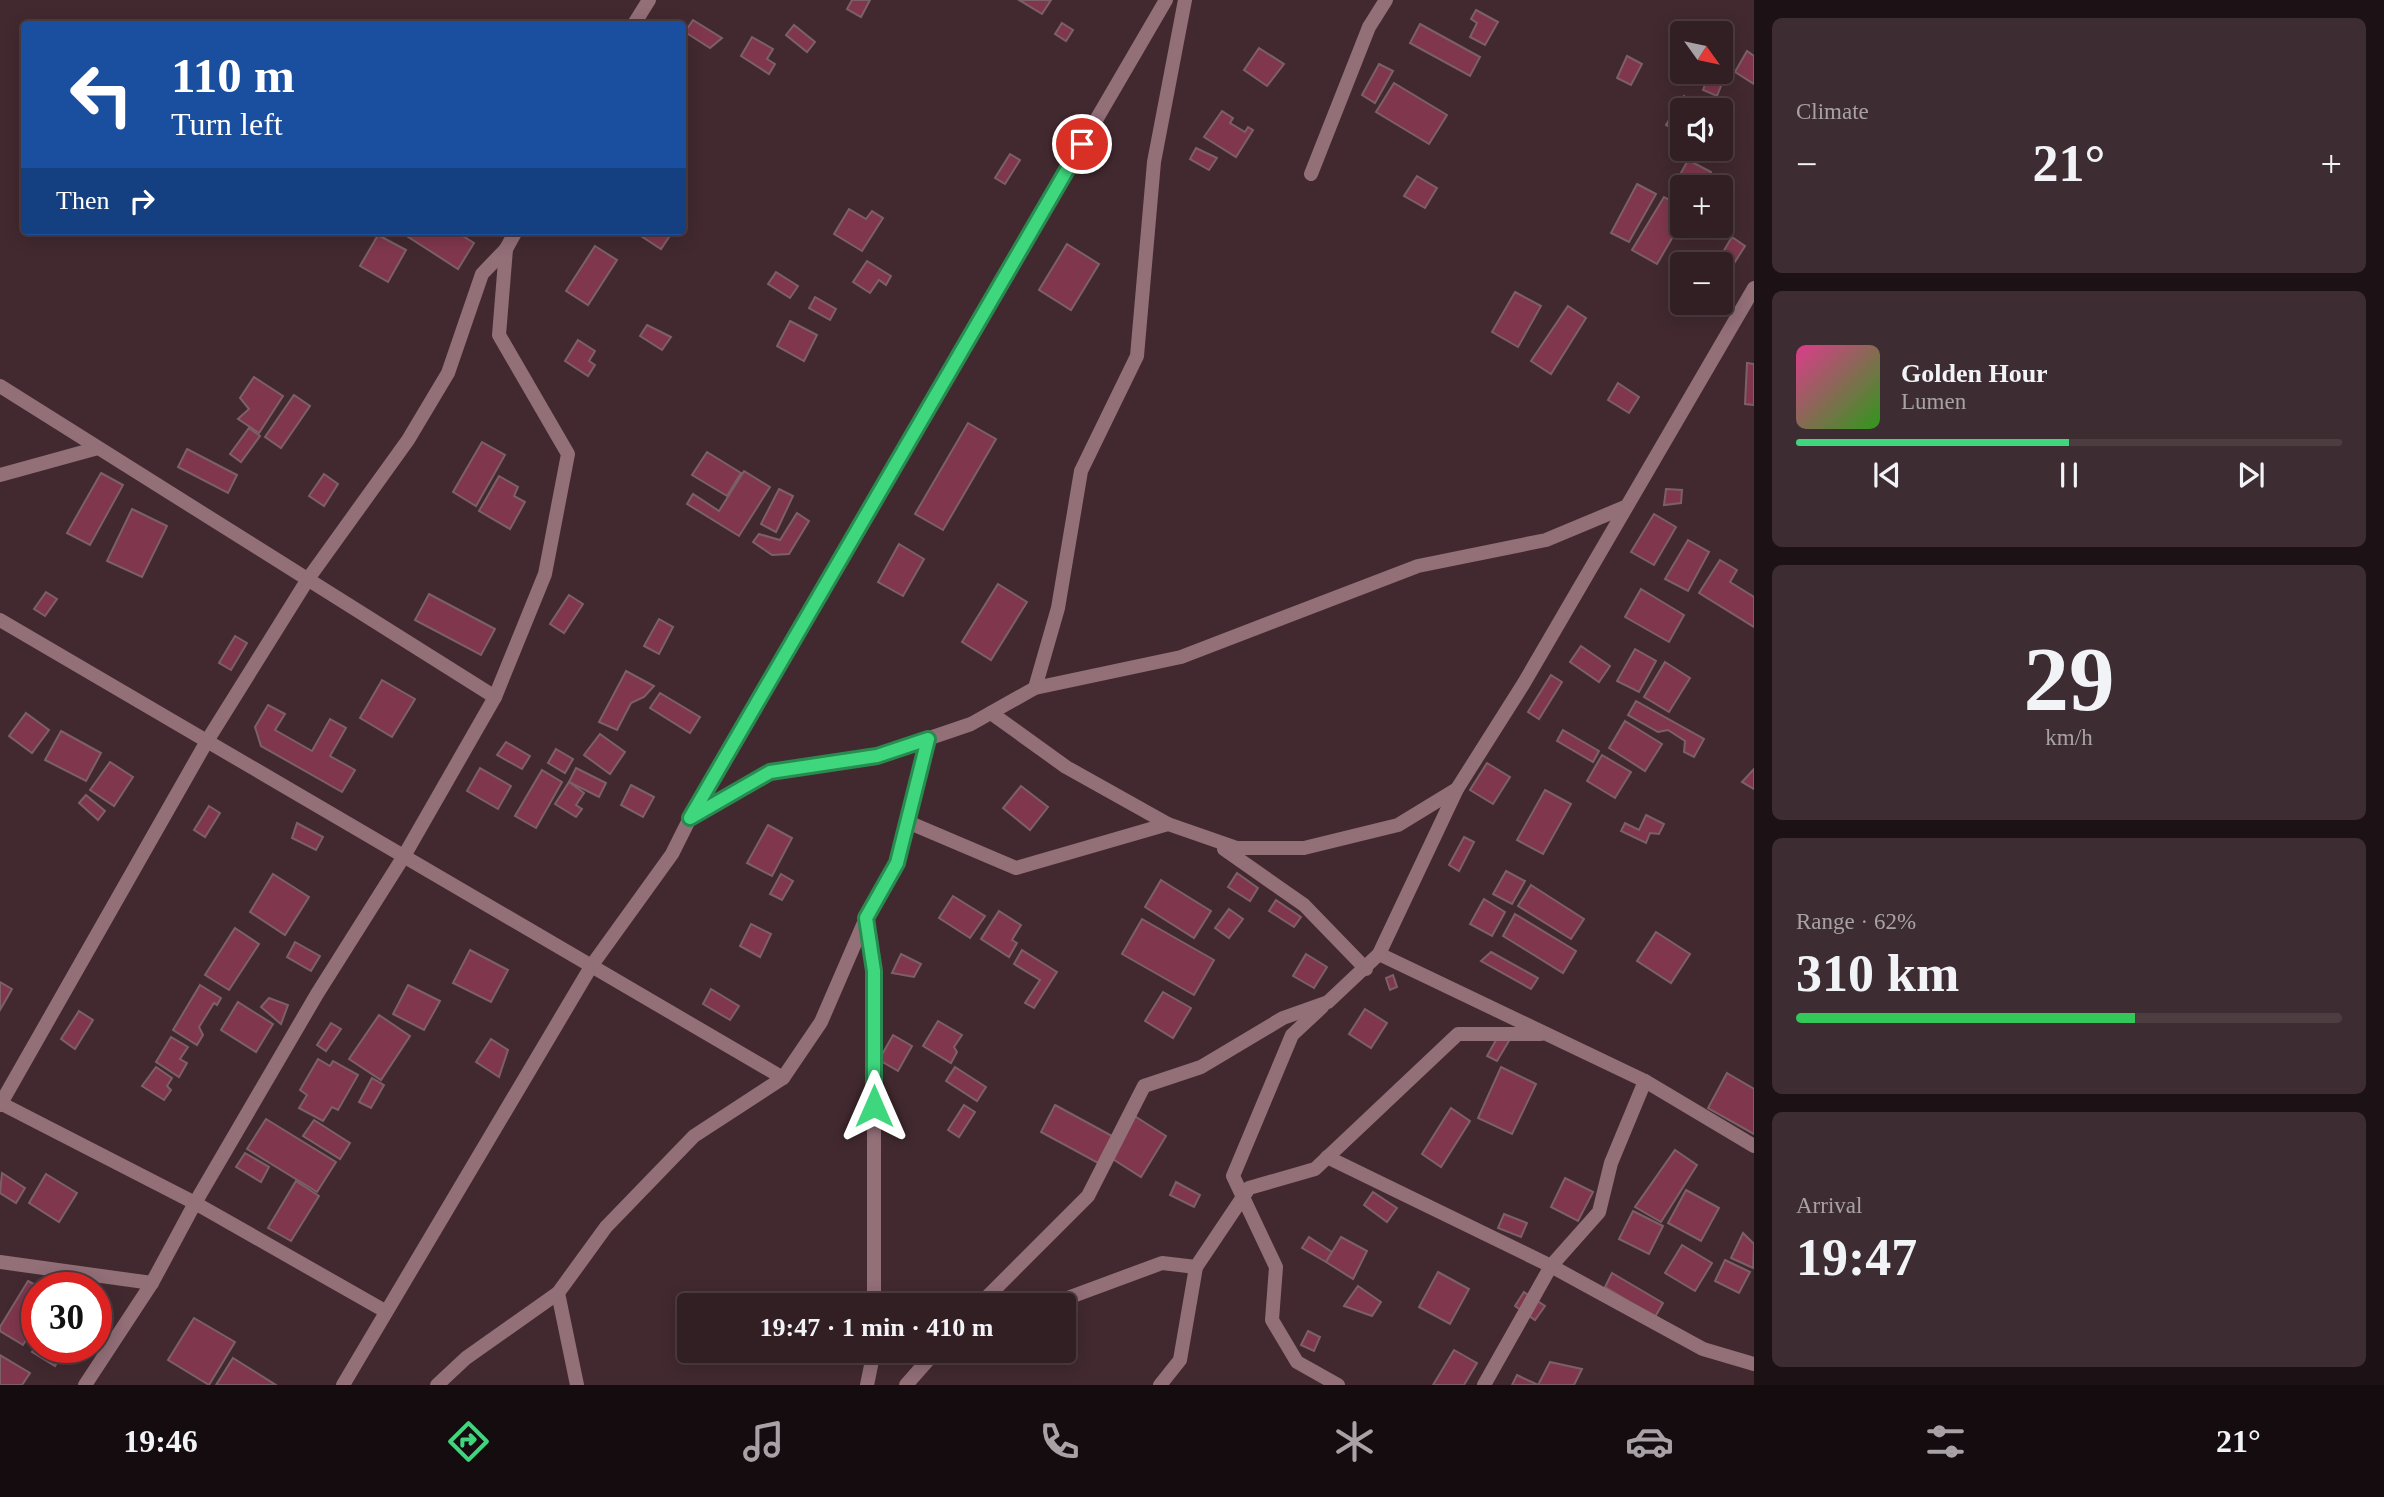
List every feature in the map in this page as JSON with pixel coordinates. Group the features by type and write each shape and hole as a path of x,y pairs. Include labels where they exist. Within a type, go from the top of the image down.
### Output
{"street":[{"path":"636,21 649,0"},
{"path":"343,1385 592,965 672,854 690,818 1166,0"},
{"path":"1035,688 1058,608 1081,471 1137,356 1154,162 1185,0"},
{"path":"1311,174 1369,27 1386,0"},
{"path":"385,1311 195,1203 0,1103 207,741 308,579 408,440 449,373 482,274 506,249 514,235"},
{"path":"85,1385 152,1283 195,1203 317,994 404,856 495,696 545,574 568,454 499,335 506,249"},
{"path":"1338,1385 1297,1362 1272,1320 1276,1267 1234,1176 1292,1035 1366,970 1379,954 1457,789 1524,683 1754,288"},
{"path":"0,386 495,696"},
{"path":"0,475 98,447"},
{"path":"690,818 770,772 877,756 971,724 1035,688 1181,657 1418,566 1546,540 1625,507"},
{"path":"0,620 783,1078"},
{"path":"991,713 1066,767 1168,824 1237,848 1304,848 1398,825 1457,789"},
{"path":"437,1385 466,1358 558,1293 606,1227 694,1136 783,1078 821,1022 866,918 897,863 910,823 928,739"},
{"path":"910,823 1016,868 1168,824"},
{"path":"1151,829 1209,838 1304,905 1366,970"},
{"path":"866,918 874,971 874,1293"},
{"path":"1379,954 1541,1034 1645,1081 1754,1146"},
{"path":"991,1293 1088,1196 1144,1086 1201,1067 1283,1018 1328,1002"},
{"path":"1160,1385 1180,1360 1196,1267 1249,1188 1315,1169 1458,1034 1541,1034"},
{"path":"1484,1385 1550,1266 1598,1212 1611,1164 1645,1081"},
{"path":"1327,1157 1550,1266 1703,1349 1754,1364"},
{"path":"0,1262 152,1283"},
{"path":"1076,1295 1162,1263 1196,1267"},
{"path":"558,1293 577,1385"},
{"path":"867,1385 872,1363"},
{"path":"906,1385 925,1363"}],"building":[{"path":"852,0 870,0 861,17 847,9"},
{"path":"1019,0 1051,0 1042,14"},
{"path":"1476,10 1498,22 1485,45 1470,37 1477,23 1471,19"},
{"path":"693,20 722,38 710,48 686,30"},
{"path":"1062,23 1073,30 1066,41 1055,34"},
{"path":"1420,24 1480,57 1470,76 1410,43"},
{"path":"794,25 815,42 807,52 786,35"},
{"path":"752,37 773,49 767,59 775,64 769,74 741,56"},
{"path":"1259,48 1284,64 1267,86 1244,70"},
{"path":"1747,51 1754,56 1754,84 1735,72"},
{"path":"1627,56 1642,64 1631,85 1617,78"},
{"path":"1379,64 1393,71 1375,103 1362,95"},
{"path":"1394,83 1447,115 1429,144 1376,112"},
{"path":"1705,84 1722,84 1717,96 1703,90"},
{"path":"1222,111 1233,118 1230,123 1245,132 1248,127 1253,130 1236,157 1204,137"},
{"path":"1196,148 1217,158 1209,170 1190,159"},
{"path":"1010,154 1020,160 1005,184 995,178"},
{"path":"1687,161 1711,172 1709,175 1680,175"},
{"path":"1417,176 1437,188 1425,208 1404,196"},
{"path":"1637,184 1656,194 1629,242 1611,233"},
{"path":"1664,197 1670,200 1670,238 1672,238 1657,264 1632,250"},
{"path":"849,209 866,219 872,211 883,218 862,251 834,234"},
{"path":"378,235 406,250 388,282 360,266"},
{"path":"405,235 461,235 474,243 458,269"},
{"path":"640,235 670,235 661,249"},
{"path":"1731,238 1745,246 1733,265 1733,252 1723,252"},
{"path":"1067,244 1099,264 1071,310 1039,290"},
{"path":"595,246 617,260 588,305 566,291"},
{"path":"867,261 891,276 886,285 879,280 870,293 853,282"},
{"path":"776,272 798,286 790,298 768,284"},
{"path":"1515,292 1541,306 1518,347 1492,332"},
{"path":"815,297 836,309 830,320 809,308"},
{"path":"1568,306 1586,318 1551,374 1531,361"},
{"path":"790,321 817,335 804,361 777,346"},
{"path":"647,325 671,337 662,350 640,336"},
{"path":"578,340 595,351 589,361 595,365 588,376 565,361"},
{"path":"1747,363 1754,364 1754,405 1745,404"},
{"path":"254,377 283,396 259,433 238,419 249,409 240,398"},
{"path":"1618,383 1639,397 1629,413 1608,400"},
{"path":"294,395 310,406 281,448 265,437"},
{"path":"968,423 996,439 943,530 915,514"},
{"path":"249,428 260,436 241,462 230,454"},
{"path":"482,442 505,455 476,506 453,492"},
{"path":"187,449 237,475 228,493 178,467"},
{"path":"707,452 741,473 727,496 692,475"},
{"path":"744,471 770,487 739,536 687,504 693,494 719,511"},
{"path":"101,473 123,485 90,545 67,533"},
{"path":"324,474 338,484 324,506 309,496"},
{"path":"499,476 518,487 514,496 525,502 510,529 479,511"},
{"path":"779,489 793,496 776,532 761,524"},
{"path":"1666,489 1682,490 1681,503 1664,505"},
{"path":"132,509 167,526 142,577 107,561"},
{"path":"797,513 809,521 789,554 772,555 753,542 759,534 780,540"},
{"path":"1654,514 1676,527 1654,565 1631,552"},
{"path":"1688,540 1709,552 1688,591 1665,579"},
{"path":"899,544 924,559 903,596 878,582"},
{"path":"1720,560 1737,570 1730,582 1754,597 1754,627 1699,593"},
{"path":"998,584 1027,602 991,660 962,642"},
{"path":"1641,589 1684,615 1669,642 1625,617"},
{"path":"46,592 57,599 45,616 34,609"},
{"path":"429,594 495,629 481,655 415,620"},
{"path":"569,595 583,604 564,633 550,624"},
{"path":"659,619 673,627 659,654 644,646"},
{"path":"235,636 247,643 231,670 219,663"},
{"path":"1581,646 1610,666 1599,682 1570,662"},
{"path":"1635,649 1656,661 1639,692 1617,681"},
{"path":"1665,662 1690,678 1669,712 1644,697"},
{"path":"626,671 654,686 644,697 631,703 617,730 599,722"},
{"path":"1551,675 1562,682 1539,719 1528,712"},
{"path":"382,680 415,699 392,737 360,718"},
{"path":"660,693 700,717 690,733 650,708"},
{"path":"1636,701 1704,739 1694,757 1684,752 1685,741 1668,730 1658,732 1628,715"},
{"path":"268,705 285,714 275,730 312,751 330,719 346,728 330,756 355,770 342,792 261,746 255,727"},
{"path":"26,713 49,730 32,753 9,736"},
{"path":"1625,721 1662,744 1645,771 1609,748"},
{"path":"1563,730 1599,751 1593,762 1557,741"},
{"path":"61,731 101,753 86,781 45,760"},
{"path":"600,734 625,752 610,774 584,755"},
{"path":"506,742 530,756 522,769 497,755"},
{"path":"556,749 573,759 565,773 548,763"},
{"path":"1602,755 1631,772 1615,798 1587,781"},
{"path":"110,762 133,777 114,806 90,790"},
{"path":"1487,763 1510,777 1493,804 1470,790"},
{"path":"480,768 511,786 498,809 467,791"},
{"path":"576,768 606,783 599,797 569,782"},
{"path":"1754,769 1754,789 1742,782"},
{"path":"542,770 562,782 536,828 515,816"},
{"path":"569,782 584,793 576,805 582,809 576,817 555,804"},
{"path":"631,785 654,797 643,817 621,805"},
{"path":"1021,786 1048,807 1030,830 1003,808"},
{"path":"1545,790 1571,804 1543,854 1517,840"},
{"path":"86,795 105,811 98,820 79,803"},
{"path":"209,806 220,813 205,837 194,830"},
{"path":"1646,815 1664,824 1659,834 1650,833 1646,843 1621,831 1625,823 1639,830"},
{"path":"297,823 323,837 316,850 292,838"},
{"path":"768,825 792,838 772,876 747,863"},
{"path":"1464,837 1474,842 1459,871 1449,865"},
{"path":"1506,871 1525,881 1512,904 1493,894"},
{"path":"1237,873 1258,888 1250,901 1228,887"},
{"path":"273,874 309,897 285,935 250,912"},
{"path":"781,874 793,881 782,900 770,894"},
{"path":"1161,880 1211,911 1194,938 1145,907"},
{"path":"1531,885 1584,919 1571,939 1518,906"},
{"path":"953,896 985,916 970,938 939,918"},
{"path":"1484,899 1505,912 1492,936 1470,924"},
{"path":"1276,900 1301,917 1294,927 1269,911"},
{"path":"1229,909 1243,919 1229,938 1215,928"},
{"path":"999,911 1021,925 1012,940 1017,943 1009,957 981,939"},
{"path":"1515,914 1576,951 1563,973 1503,936"},
{"path":"1142,919 1214,960 1194,995 1122,954"},
{"path":"751,924 771,934 760,957 740,946"},
{"path":"235,928 259,944 229,990 205,975"},
{"path":"1656,932 1690,954 1671,983 1637,961"},
{"path":"295,942 320,956 311,971 287,957"},
{"path":"470,950 508,970 491,1002 453,983"},
{"path":"1022,950 1057,972 1034,1008 1025,1003 1040,980 1014,964"},
{"path":"1491,952 1538,978 1531,989 1481,961"},
{"path":"901,954 921,964 914,977 892,973"},
{"path":"1306,954 1327,967 1314,988 1293,976"},
{"path":"1393,975 1397,987 1390,990 1386,978"},
{"path":"0,982 12,989 0,1010"},
{"path":"200,985 221,998 217,1005 214,1003 199,1027 203,1035 197,1045 173,1030"},
{"path":"408,985 440,1001 424,1030 393,1014"},
{"path":"711,989 739,1006 730,1020 703,1004"},
{"path":"1163,992 1191,1008 1173,1038 1145,1021"},
{"path":"269,998 288,1005 281,1024 261,1007"},
{"path":"238,1002 273,1024 256,1052 221,1030"},
{"path":"1365,1009 1387,1023 1371,1048 1349,1034"},
{"path":"79,1011 93,1020 75,1049 61,1039"},
{"path":"379,1015 410,1036 381,1080 349,1059"},
{"path":"938,1021 962,1035 954,1047 957,1052 951,1063 923,1046"},
{"path":"331,1023 341,1029 326,1051 317,1045"},
{"path":"1500,1033 1510,1039 1497,1061 1487,1056"},
{"path":"893,1035 912,1046 898,1071 879,1060"},
{"path":"171,1037 188,1047 180,1059 187,1063 179,1077 156,1062"},
{"path":"491,1039 508,1050 499,1077 476,1062"},
{"path":"318,1059 330,1066 333,1061 358,1075 338,1110 332,1107 323,1121 299,1108 307,1095 300,1090"},
{"path":"156,1067 172,1078 167,1086 171,1090 164,1100 142,1086"},
{"path":"955,1067 986,1087 977,1101 946,1081"},
{"path":"1501,1067 1536,1084 1512,1134 1478,1118"},
{"path":"1727,1073 1754,1089 1754,1134 1708,1108"},
{"path":"372,1078 384,1085 371,1108 359,1102"},
{"path":"964,1105 975,1112 959,1137 948,1130"},
{"path":"1055,1105 1112,1136 1098,1163 1041,1132"},
{"path":"1451,1108 1470,1121 1441,1167 1422,1154"},
{"path":"1133,1115 1166,1136 1141,1177 1108,1156"},
{"path":"266,1119 336,1162 317,1192 247,1149"},
{"path":"314,1120 350,1143 340,1159 303,1136"},
{"path":"1675,1150 1697,1165 1661,1222 1635,1207"},
{"path":"245,1153 269,1167 261,1182 236,1167"},
{"path":"2,1173 25,1188 16,1203 0,1193"},
{"path":"46,1174 77,1193 59,1222 29,1203"},
{"path":"1565,1178 1593,1192 1578,1221 1551,1207"},
{"path":"296,1181 319,1196 291,1241 268,1228"},
{"path":"1176,1182 1200,1195 1194,1207 1170,1195"},
{"path":"1686,1190 1719,1208 1701,1241 1668,1223"},
{"path":"1373,1192 1397,1208 1387,1222 1364,1205"},
{"path":"1633,1211 1663,1226 1649,1254 1619,1239"},
{"path":"1504,1214 1527,1223 1521,1237 1498,1228"},
{"path":"1743,1233 1754,1244 1753,1268 1731,1258"},
{"path":"1309,1237 1332,1252 1326,1262 1302,1248"},
{"path":"1341,1237 1367,1251 1353,1279 1326,1262"},
{"path":"1682,1245 1712,1263 1695,1291 1665,1273"},
{"path":"1725,1260 1750,1272 1739,1293 1715,1281"},
{"path":"1438,1272 1469,1289 1450,1324 1419,1307"},
{"path":"1612,1273 1663,1303 1655,1317 1605,1287"},
{"path":"1358,1286 1381,1302 1372,1316 1344,1306"},
{"path":"21,1292 21,1344 0,1331"},
{"path":"1524,1292 1545,1306 1535,1320 1515,1306"},
{"path":"194,1318 235,1342 209,1385 168,1360"},
{"path":"1308,1331 1320,1337 1314,1351 1301,1345"},
{"path":"1454,1350 1477,1363 1464,1385 1433,1385"},
{"path":"0,1355 30,1373 22,1385 0,1385"},
{"path":"233,1358 276,1385 216,1385"},
{"path":"1550,1362 1582,1369 1574,1385 1538,1385"},
{"path":"1517,1375 1538,1385 1512,1385"}],"route":[{"path":"874,1106 874,971 866,918 897,863 910,823 928,739 877,756 770,772 690,818 1082,144"}]}
